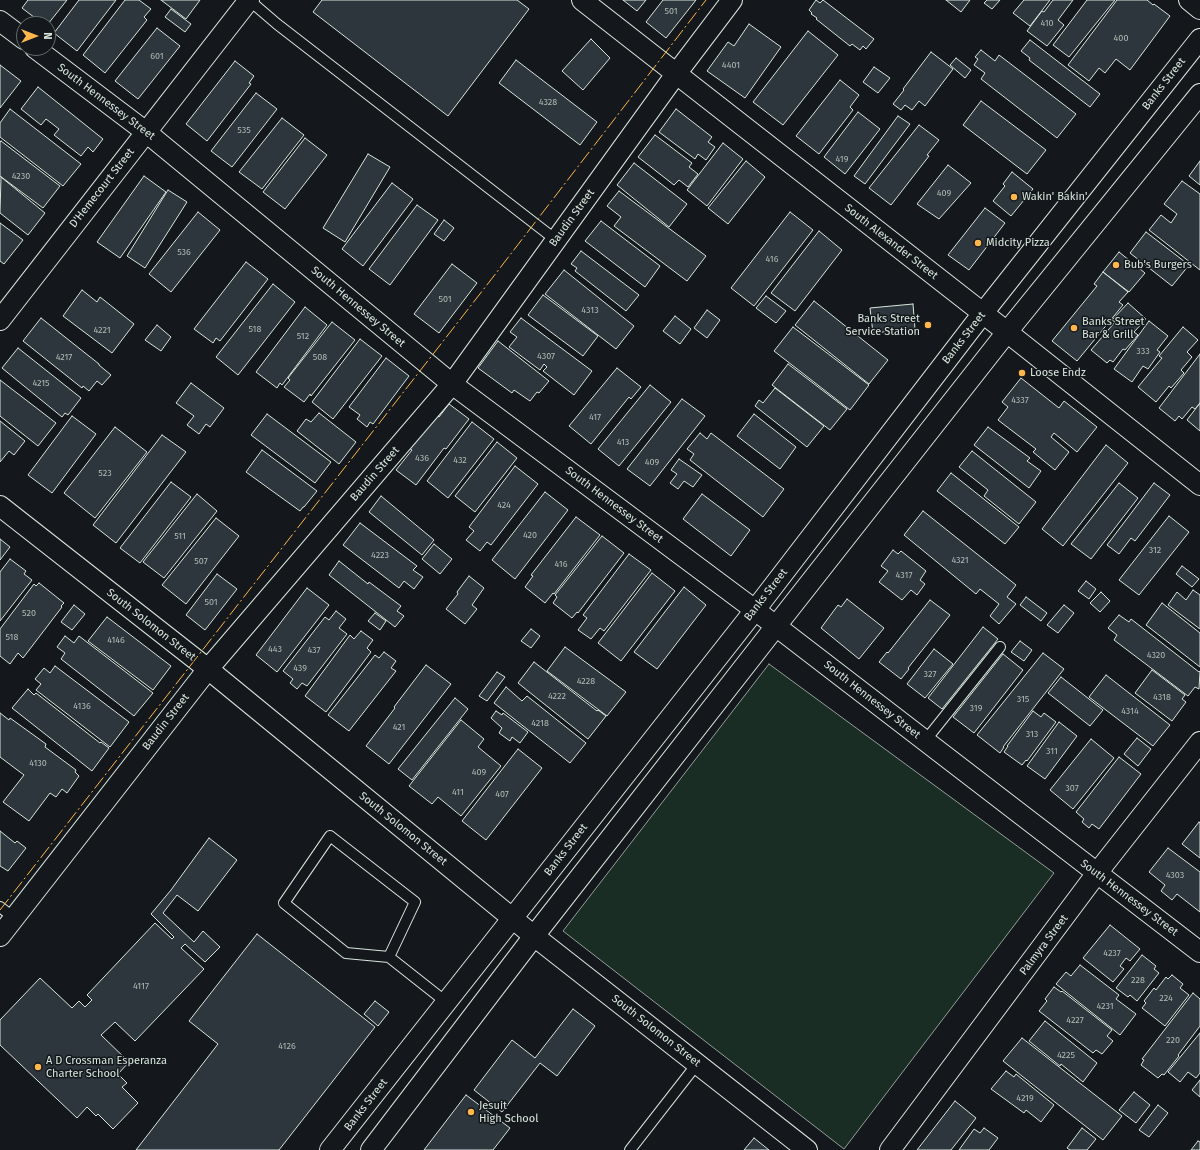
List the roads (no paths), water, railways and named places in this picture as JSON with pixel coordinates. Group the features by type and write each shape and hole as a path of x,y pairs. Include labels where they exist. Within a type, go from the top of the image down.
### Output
{"street":[{"name":"D'Hemecourt Street","path":"0,320 249,0"},
{"name":"South Alexander Street","path":"582,0 983,313 1200,485"},
{"name":"Baudin Street","path":"0,936 7,912 208,669 452,384 676,74 732,0"},
{"path":"1189,0 1200,9"},
{"path":"0,21 16,33"},
{"name":"Banks Street","path":"330,1150 755,610 983,313 1200,38"},
{"name":"South Hennessey Street","path":"46,56 146,132 452,384 755,610 1200,952"},
{"path":"371,1150 534,936 776,626 1007,332 1200,94"},
{"name":"South Solomon Street","path":"0,506 208,669 534,936 807,1150"},
{"name":"Palmyra Street","path":"890,1150 1097,873 1200,742"}],"lane":[{"path":"249,0 277,24 556,240"},
{"path":"925,741 1000,647"},
{"path":"389,957 415,902 330,836 284,903 346,953 389,957 446,1002"},
{"path":"630,1150 698,1064"}],"place":[{"name":"Wakin' Bakin'","path":"1014,197"},
{"name":"Midcity Pizza","path":"978,243"},
{"name":"Bub's Burgers","path":"1116,265"},
{"name":"Banks Street Service Station","path":"928,325"},
{"name":"Banks Street Bar & Grill","path":"1074,328"},
{"name":"Loose Endz","path":"1022,373"},
{"name":"A D Crossman Esperanza Charter School","path":"38,1067"},
{"name":"Jesuit High School","path":"471,1112"}]}
